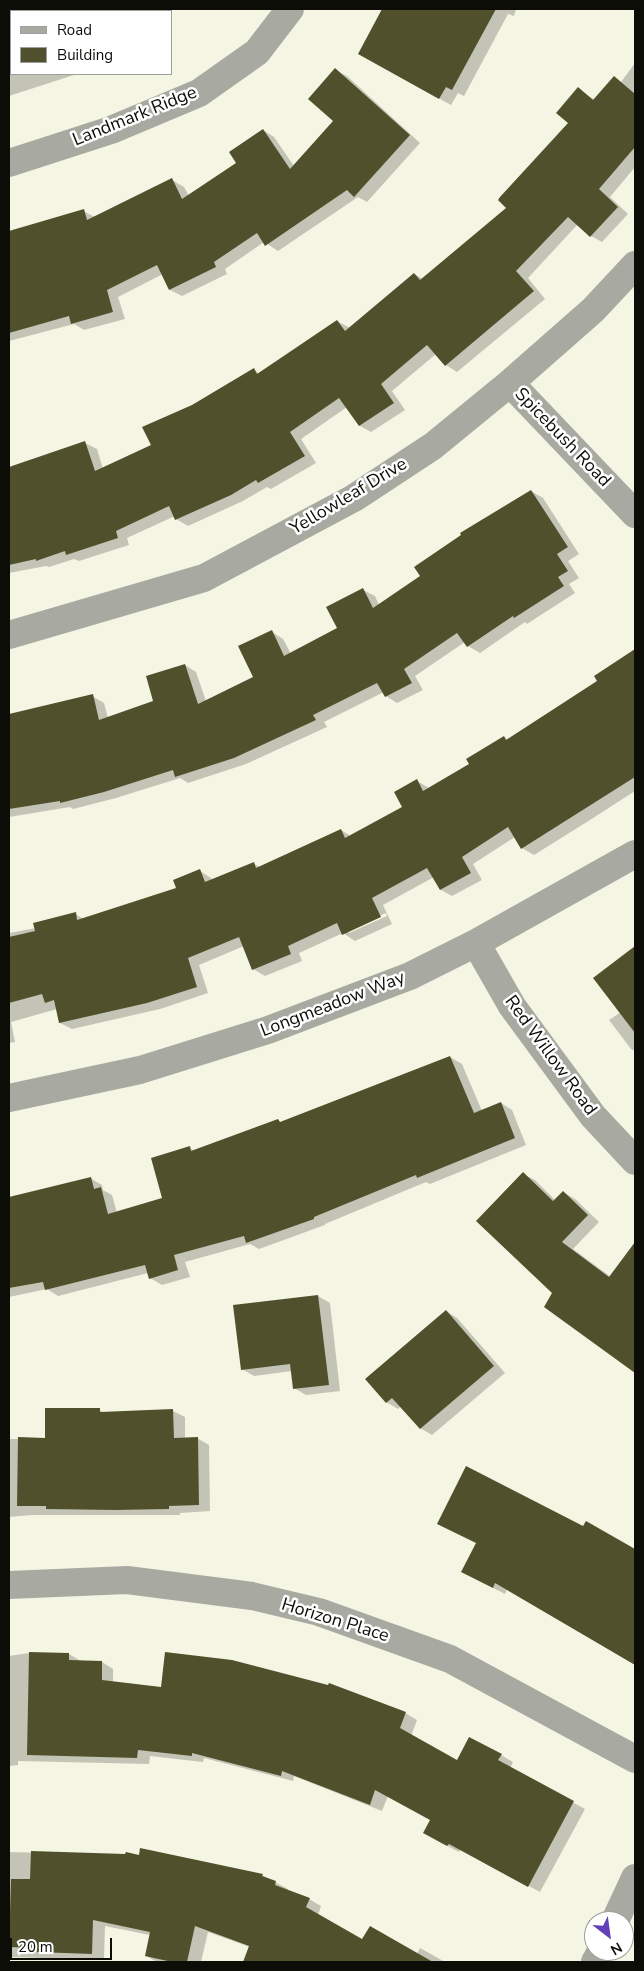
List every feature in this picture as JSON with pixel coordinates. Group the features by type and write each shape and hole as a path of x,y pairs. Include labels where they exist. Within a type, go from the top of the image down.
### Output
{"street":[{"name":"Landmark Ridge","path":"9,163 111,130 199,93 257,52 290,9"},
{"name":"Yellowleaf Drive","path":"9,634 204,578 354,498 433,446 510,383 593,310 635,265"},
{"name":"Spicebush Road","path":"510,383 635,514"},
{"name":"Longmeadow Way","path":"9,1098 140,1070 268,1030 410,976 476,942 635,854"},
{"name":"Red Willow Road","path":"476,942 512,1006 593,1116 635,1161"},
{"name":"Horizon Place","path":"9,1585 127,1580 252,1596 319,1612 450,1659 635,1759"},
{"path":"620,1911 635,1878"}],"building":[{"path":"382,9 496,9 452,90 446,87 439,99 358,54"},
{"path":"335,68 410,135 354,197 347,190 265,246 257,233 214,262 216,267 169,290 157,265 107,290 113,312 71,324 69,316 9,333 9,231 84,209 87,220 172,178 182,199 236,163 229,152 263,129 290,169 333,121 308,99"},
{"path":"614,76 635,94 635,147 599,189 618,207 590,237 568,217 516,271 534,291 445,366 427,345 381,384 394,403 359,426 339,398 290,432 305,456 258,483 256,480 231,495 175,520 169,506 116,531 118,538 66,555 65,551 36,561 36,559 9,565 9,467 85,441 95,471 151,445 142,427 192,405 254,368 257,374 337,320 345,331 414,273 420,280 506,208 498,200 500,197 568,123 556,113 578,87 593,100"},
{"path":"531,490 568,547 557,554 568,571 558,577 564,586 514,618 513,616 467,647 457,633 404,669 412,683 385,697 377,683 313,715 316,720 234,758 175,777 173,770 104,792 60,803 60,801 9,809 9,714 93,694 99,720 153,701 146,676 185,664 198,704 253,677 238,646 272,630 284,656 337,628 326,607 363,588 373,608 420,576 414,567 461,535 460,533"},
{"path":"635,649 635,777 521,849 508,827 462,857 471,873 440,890 427,868 372,898 381,917 342,935 337,923 288,946 291,954 252,970 239,937 188,958 197,987 147,1003 59,1023 54,1000 45,1003 42,994 9,1003 9,937 35,931 33,923 76,912 77,920 176,888 173,880 200,869 205,882 254,862 256,868 341,829 345,838 402,807 394,792 417,779 423,791 469,764 466,759 504,736 506,740 597,681 594,676"},
{"path":"635,946 635,1033 593,978"},
{"path":"450,1056 474,1113 501,1102 515,1138 417,1178 416,1175 314,1217 314,1219 246,1243 244,1236 174,1255 178,1270 149,1279 145,1265 45,1290 43,1282 9,1288 9,1197 91,1177 94,1189 101,1187 108,1214 162,1198 151,1158 190,1146 191,1151 278,1119 280,1122"},
{"path":"523,1172 553,1201 563,1191 588,1215 562,1242 609,1277 635,1242 635,1373 544,1307 552,1293 476,1221"},
{"path":"318,1295 329,1385 293,1389 290,1364 241,1370 233,1305"},
{"path":"446,1310 494,1366 420,1429 392,1398 386,1403 365,1379"},
{"path":"45,1408 100,1408 100,1412 173,1409 174,1438 198,1437 199,1505 169,1506 169,1509 115,1510 46,1509 46,1506 17,1506 18,1437 45,1438"},
{"path":"466,1466 583,1526 586,1521 635,1549 635,1665 495,1583 493,1588 461,1572 476,1543 437,1524"},
{"path":"29,1652 69,1653 69,1660 102,1661 102,1680 161,1687 165,1652 232,1660 328,1685 329,1683 406,1712 400,1728 457,1760 469,1737 502,1754 498,1760 574,1801 528,1887 449,1844 447,1846 423,1833 430,1820 375,1790 370,1805 282,1771 281,1776 192,1753 192,1756 138,1750 137,1758 27,1755"},
{"path":"140,1848 263,1874 262,1876 276,1881 275,1885 310,1898 306,1907 362,1939 370,1926 433,1962 243,1962 249,1946 195,1926 187,1962 172,1962 145,1956 150,1932 93,1920 92,1954 37,1952 37,1948 9,1947 11,1879 30,1879 31,1851 125,1854 126,1852 139,1855"}]}
